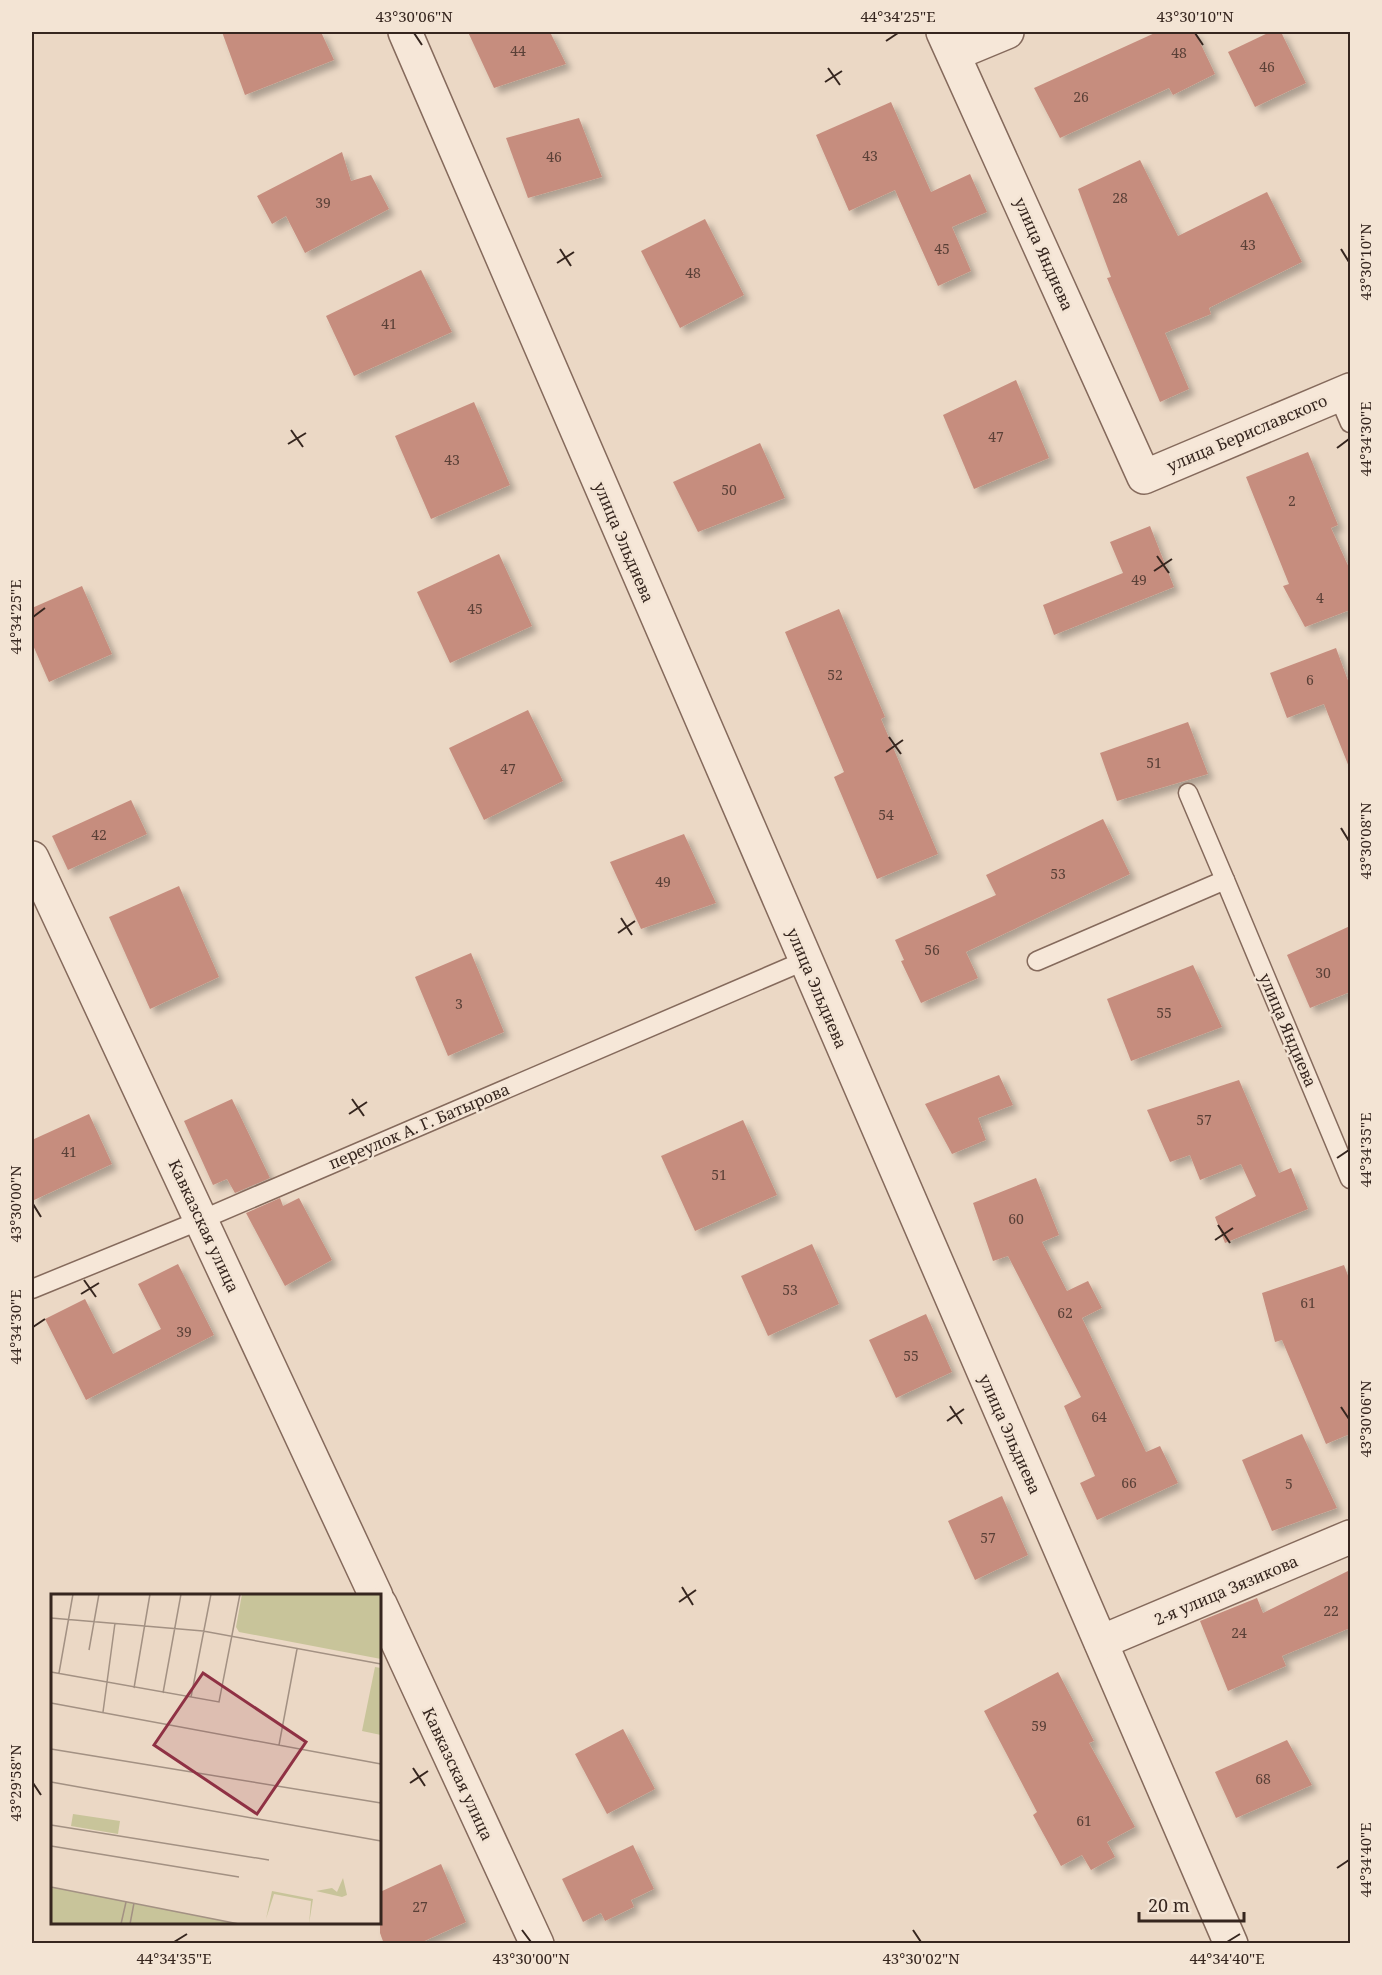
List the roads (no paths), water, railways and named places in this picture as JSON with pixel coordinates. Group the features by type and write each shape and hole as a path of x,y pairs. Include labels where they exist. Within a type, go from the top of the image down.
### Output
{"street":[{"name":"улица Эльдиева","path":"405,32 804,961 1231,1944"},
{"path":"949,43 1007,32"},
{"name":"улица Яндиева","path":"949,43 1144,477"},
{"name":"улица Бериславского","path":"1144,477 1346,403"},
{"name":"Кавказская улица","path":"32,858 375,1594"},
{"name":"2-я улица Зязикова","path":"1101,1642 1350,1537"},
{"name":"Кавказская улица","path":"381,1606 537,1944"}],"lane":[{"name":"улица Яндиева","path":"1188,793 1350,1179"},
{"path":"1037,961 1225,880"},
{"name":"переулок А. Г. Батырова","path":"32,1289 201,1220 804,961"}]}
